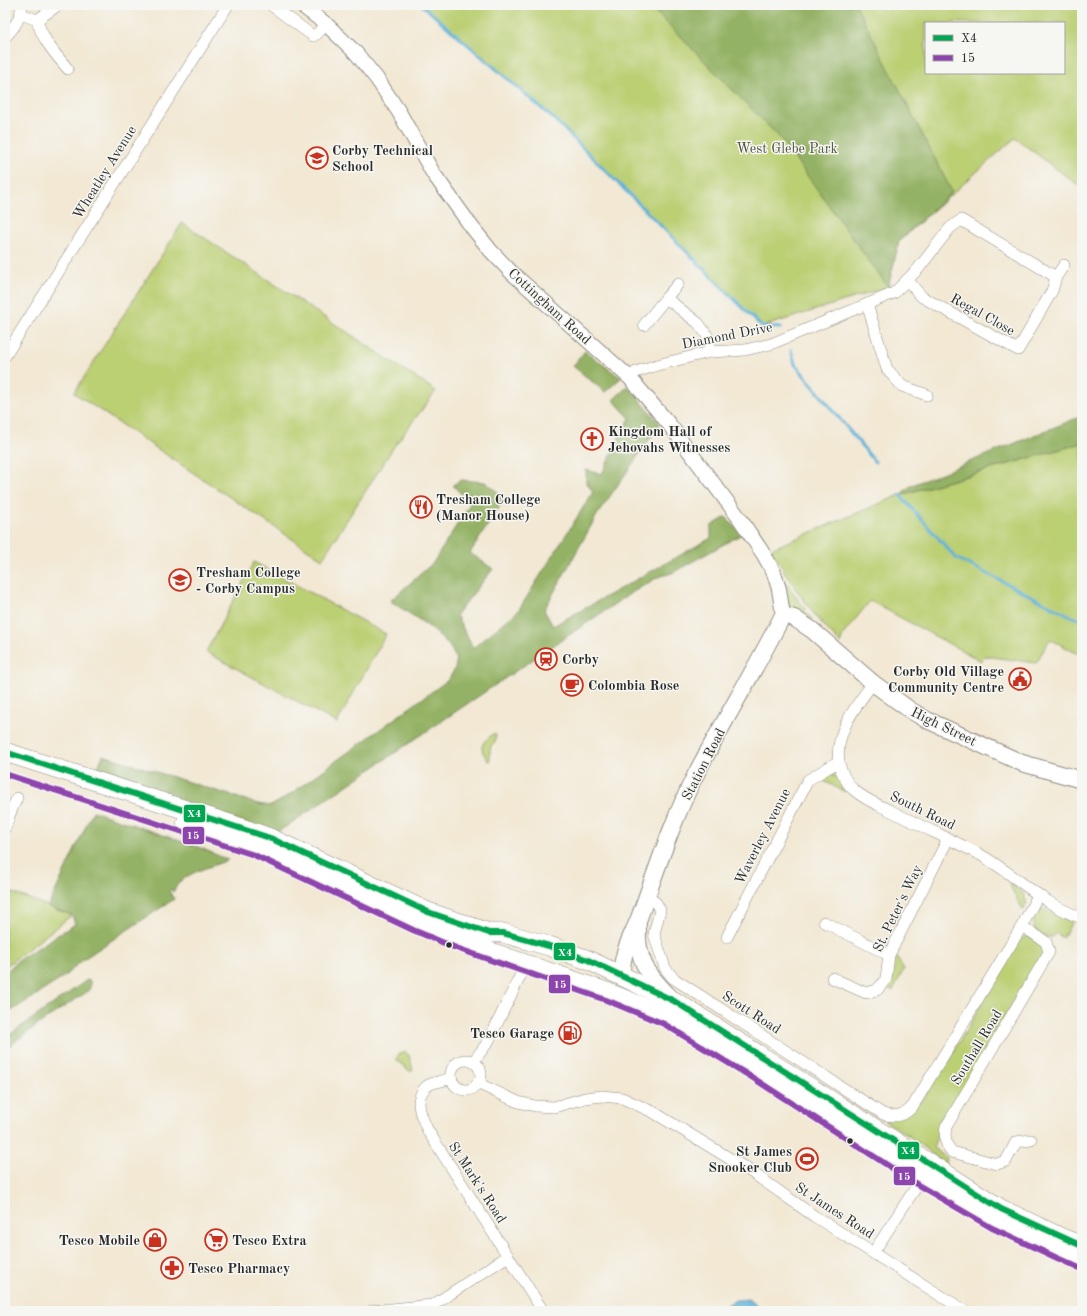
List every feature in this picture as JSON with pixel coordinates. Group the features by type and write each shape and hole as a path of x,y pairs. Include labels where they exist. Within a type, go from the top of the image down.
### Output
{"highway":[{"path":"5,752 264,836 428,912 489,933 503,933 549,946 622,975 625,985 671,1009 1000,1209 1082,1246"},
{"path":"5,766 257,848 416,923 459,941 609,993 671,1009 757,1071 922,1178 1015,1232 1082,1261"},
{"path":"489,933 500,942 522,951 526,955 526,964"},
{"path":"526,964 534,953 549,946"}],"main road":[{"name":"High Street","path":"783,615 794,618 812,630 873,683 910,710 927,720 1022,763 1082,780"},
{"name":"Station Road","path":"622,975 621,964 624,949 638,919 659,859 697,772 783,615"},
{"name":"Station Road","path":"638,919 638,938 641,959 671,1009"},
{"path":"594,963 615,956 624,949"}],"street":[{"path":"36,20 58,5"},
{"name":"Wheatley Avenue","path":"5,356 9,340 228,5"},
{"path":"271,5 312,36 317,34 326,24"},
{"name":"Cottingham Road","path":"301,5 326,24 356,53 377,79 399,112 441,186 491,251 512,273 630,378 669,424 740,519 764,555 774,572 778,584 783,615"},
{"path":"5,37 14,28 22,10 36,20 49,53 68,69"},
{"path":"907,280 918,269 950,228 961,220 1056,277"},
{"name":"Regal Close","path":"907,280 922,297 1018,350 1052,291 1056,277 1064,265"},
{"name":"Diamond Drive","path":"630,378 636,372 657,365 710,352 745,350 771,344 894,293 907,280"},
{"path":"644,325 678,284"},
{"path":"666,298 698,323 707,335 710,352"},
{"path":"867,304 887,369 902,386 927,395"},
{"name":"South Road","path":"873,683 863,696 842,731 839,740 838,762 847,781 860,795 999,866 1059,909 1082,918"},
{"name":"Waverley Avenue","path":"727,937 808,780 838,762"},
{"path":"5,828 8,810 17,798"},
{"name":"St. Peter's Way","path":"832,978 862,992 872,992 881,986 886,979 889,955 948,839"},
{"name":"Scott Road","path":"646,895 656,903 660,910 654,934 665,968 673,978 883,1114 896,1116"},
{"name":"Southall Road","path":"896,1116 908,1112 913,1106 1022,926 1038,895"},
{"path":"824,922 889,955"},
{"name":"Southall Road","path":"1022,926 1046,942 1049,952 946,1127 944,1135 948,1148 952,1152 997,1164 1006,1161 1016,1142 1031,1140"},
{"path":"473,1062 488,1042 526,964"},
{"path":"465,1060 473,1062 480,1070 480,1079 470,1089 456,1086 451,1078 451,1070 456,1063 465,1060"},
{"name":"St Mark's Road","path":"451,1078 427,1086 420,1096 421,1114 428,1131 543,1311"},
{"name":"St James Road","path":"477,1083 518,1102 535,1106 554,1107 585,1098 602,1096 622,1098 654,1112 747,1169 814,1216 965,1311"},
{"name":"St James Road","path":"873,1253 922,1178"},
{"path":"371,1311 433,1305 508,1256"}],"green space":[{"name":"West Glebe Park","path":"422,5 1082,5 1082,188 1015,138 899,241 888,287 762,327 555,120"},
{"path":"649,5 856,5 952,192 899,241 888,287 780,138"},
{"path":"182,223 436,391 395,445 322,559 74,393"},
{"path":"585,351 621,378 605,392 573,366"},
{"path":"628,386 660,424 597,515 544,610 553,626 711,538 711,526 726,517 742,534 672,573 658,577 628,595 275,834 96,772 103,755 258,804 271,806 285,798 448,680 456,663 454,654 448,645 430,628 390,601 433,563 470,504 453,485 461,480 485,482 505,498 470,553 493,569 456,615 473,648 518,611 593,492 586,482 586,470 602,474 630,418 613,400"},
{"path":"1082,416 1082,443 900,495 910,486"},
{"path":"1082,443 1082,656 1050,639 1036,663 984,656 981,661 870,601 842,636 841,644 830,633 803,599 786,575 771,549 900,495"},
{"path":"254,562 386,634 337,723 206,652"},
{"path":"779,573 805,609 804,613 809,615 813,620 810,620 789,607"},
{"path":"492,734 496,735 495,742 490,748 489,762 483,752 482,746"},
{"path":"830,773 838,777 847,788 845,792 818,778"},
{"path":"93,811 201,848 228,860 189,875 177,885 173,892 171,889 169,891 174,899 85,958 61,979 5,1015 5,973 17,961 75,924 72,915 48,907"},
{"path":"1010,883 1024,894 1027,904 1023,910 1009,884"},
{"path":"5,890 72,915 5,967"},
{"path":"1042,908 1072,922 1063,938 1056,933 1053,937 1047,937 1037,931 1032,921 1033,915 1036,911"},
{"path":"1026,936 1030,936 1043,945 1044,952 938,1133 933,1148 946,1157 945,1164 909,1136 885,1121 886,1119 921,1101 950,1058 1018,941"},
{"path":"894,954 904,969 893,991 886,987 890,981"},
{"path":"87,980 90,981 90,988 87,992 50,1016 5,1049 5,1038"},
{"path":"405,1052 409,1055 413,1070 411,1072 396,1060 399,1054"}],"water":[{"path":"748,1299 766,1311 715,1311 736,1300"}],"waterway":[{"path":"422,5 555,120 762,327 781,328"},
{"path":"791,350 795,364 875,462"},
{"path":"900,495 956,558 1073,617 1082,620"}],"transit line":[{"name":"X4","path":"5,752 270,838 428,912 489,933 503,933 549,946 588,960 674,1001 1001,1209 1082,1246"},
{"name":"15","path":"5,774 254,855 413,930 456,948 606,1000 664,1024 753,1078 918,1185 992,1228 1079,1268"}],"place":[{"name":"Corby Technical School","path":"317,158"},
{"name":"Kingdom Hall of Jehovahs Witnesses","path":"592,439"},
{"name":"Tresham College (Manor House)","path":"421,507"},
{"name":"Tresham College - Corby Campus","path":"180,580"},
{"name":"Corby","path":"546,659"},
{"name":"Corby Old Village Community Centre","path":"1020,679"},
{"name":"Colombia Rose","path":"572,685"},
{"name":"Tesco Garage","path":"570,1033"},
{"name":"St James Snooker Club","path":"807,1159"},
{"name":"Tesco Mobile","path":"155,1240"},
{"name":"Tesco Extra","path":"216,1240"},
{"name":"Tesco Pharmacy","path":"172,1268"}]}
